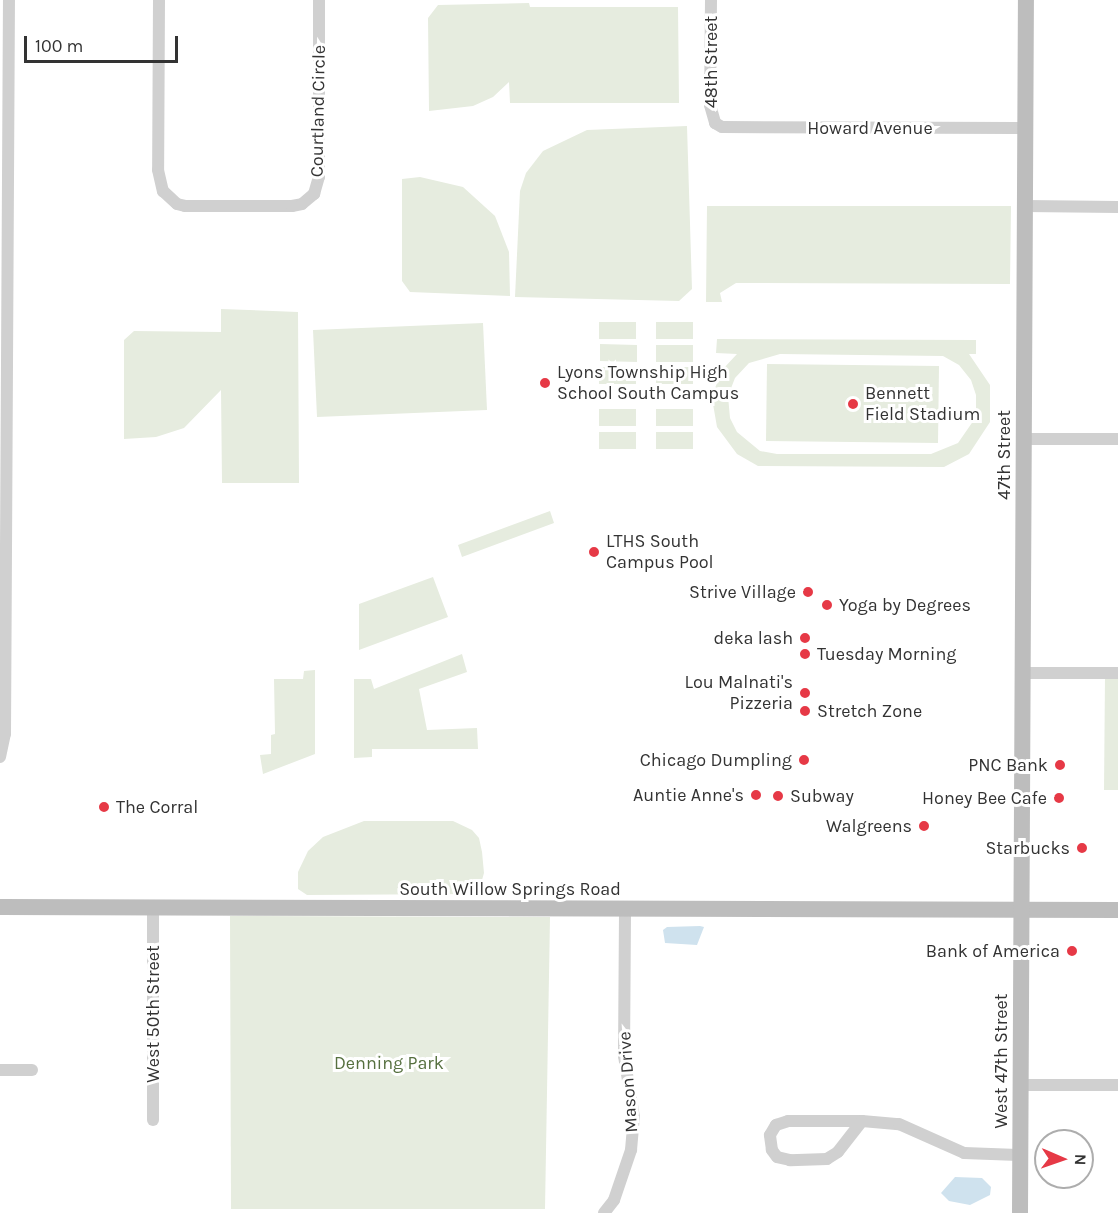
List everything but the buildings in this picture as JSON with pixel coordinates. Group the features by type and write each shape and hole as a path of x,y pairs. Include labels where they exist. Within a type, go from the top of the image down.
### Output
{"main road":[{"name":"47th Street","path":"1020,910 1026,0"},
{"name":"South Willow Springs Road","path":"0,907 1118,910"},
{"name":"West 47th Street","path":"1020,910 1020,1213"}],"street":[{"path":"0,757 5,734 3,481 9,0"},
{"name":"Courtland Circle","path":"159,0 158,170 164,191 177,204 185,206 292,206 309,200 319,177 319,0"},
{"name":"48th Street","path":"711,0 710,105 715,123"},
{"name":"Howard Avenue","path":"715,123 731,128 1026,128"},
{"path":"1025,206 1118,207"},
{"path":"1024,439 1118,439"},
{"path":"1022,673 1118,673"},
{"name":"West 50th Street","path":"153,908 153,1120"},
{"name":"Mason Drive","path":"604,1213 614,1200 631,1150 633,1128 624,1056 625,909"},
{"path":"0,1070 32,1070"},
{"path":"1020,1085 1118,1085"},
{"path":"862,1121 838,1152 827,1159 790,1160 777,1157 772,1150 770,1135 776,1125 788,1120 862,1121 899,1124 964,1154 1020,1155"}],"green space":[{"path":"529,3 530,7 678,7 679,103 510,103 509,82 493,97 473,106 429,111 428,18 438,5"},
{"path":"687,126 692,289 679,301 515,297 520,191 526,173 543,151 587,130"},
{"path":"420,177 463,187 495,216 509,252 510,296 410,292 402,281 402,179"},
{"path":"707,206 1011,206 1010,284 736,283 720,293 722,302 706,302"},
{"path":"221,309 298,312 299,483 222,483 221,390 184,428 156,437 124,439 124,340 134,331 221,332"},
{"path":"599,322 636,322 636,339 599,339"},
{"path":"656,322 693,322 693,339 656,339"},
{"path":"483,323 487,410 317,417 313,330"},
{"path":"717,339 976,340 976,354 969,354 990,385 990,422 969,454 944,467 758,466 737,454 717,427 713,404 715,388 723,369 737,354 716,353","holes":["780,354 943,356 959,365 971,380 976,395 976,417 958,443 931,454 777,454 760,451 737,432 730,418 728,396 735,378 749,363"]},
{"path":"600,344 637,345 637,362 600,361"},
{"path":"656,345 693,345 693,362 656,362"},
{"name":"Bennett Field Stadium","path":"767,364 939,366 938,443 766,441"},
{"path":"599,367 636,367 636,384 599,384"},
{"path":"656,367 693,367 693,384 656,384"},
{"path":"599,409 636,409 636,426 599,426"},
{"path":"656,409 693,409 693,426 656,426"},
{"path":"599,432 636,432 636,449 599,449"},
{"path":"656,432 693,432 693,449 656,449"},
{"path":"550,511 554,523 462,557 458,545"},
{"path":"433,577 448,617 359,650 359,604"},
{"path":"462,654 467,672 419,689 427,730 477,728 478,749 372,749 372,757 354,758 354,679 371,679 374,689"},
{"path":"315,670 315,754 263,774 260,755 271,754 271,735 275,734 274,679 303,679 304,671"},
{"path":"1105,677 1118,677 1118,790 1104,790"},
{"path":"364,821 453,821 472,830 479,838 482,852 484,873 480,887 471,894 307,895 298,889 298,872 308,851 323,837"},
{"name":"Denning Park","path":"230,916 550,917 545,1209 231,1209"}],"water":[{"path":"667,927 704,927 697,945 665,943 663,930"},
{"path":"955,1177 982,1178 991,1187 990,1195 970,1205 949,1201 941,1193"}],"place":[{"name":"Lyons Township High School South Campus","path":"545,383"},
{"name":"Bennett Field Stadium","path":"853,404"},
{"name":"LTHS South Campus Pool","path":"594,552"},
{"name":"Strive Village","path":"808,592"},
{"name":"Yoga by Degrees","path":"827,605"},
{"name":"deka lash","path":"805,638"},
{"name":"Tuesday Morning","path":"805,654"},
{"name":"Lou Malnati's Pizzeria","path":"805,693"},
{"name":"Stretch Zone","path":"805,711"},
{"name":"Chicago Dumpling","path":"804,760"},
{"name":"PNC Bank","path":"1060,765"},
{"name":"Auntie Anne's","path":"756,795"},
{"name":"Subway","path":"778,796"},
{"name":"Honey Bee Cafe","path":"1059,798"},
{"name":"The Corral","path":"104,807"},
{"name":"Walgreens","path":"924,826"},
{"name":"Starbucks","path":"1082,848"},
{"name":"Bank of America","path":"1072,951"}]}
